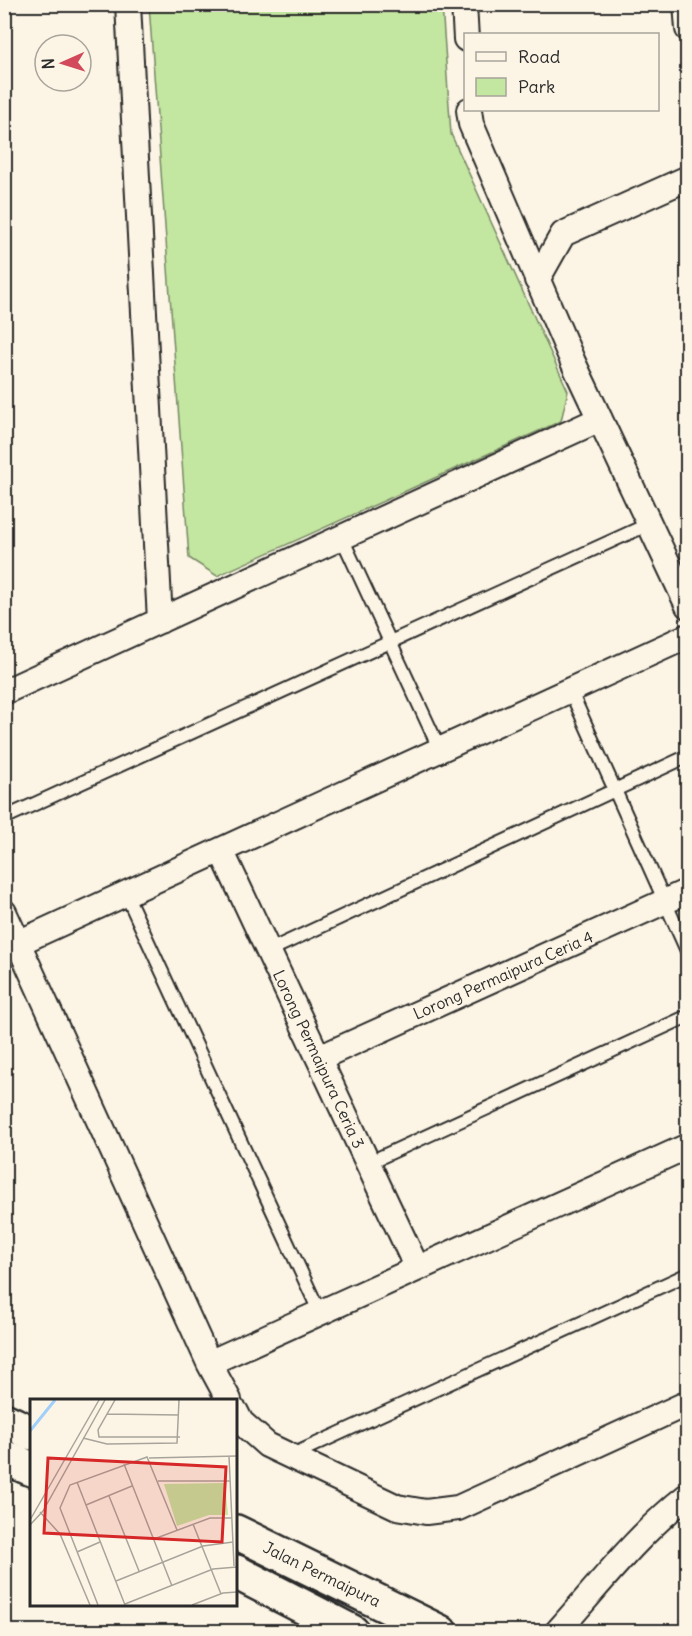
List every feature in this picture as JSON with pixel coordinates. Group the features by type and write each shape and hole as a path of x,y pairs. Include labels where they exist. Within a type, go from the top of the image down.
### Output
{"main road":[{"path":"4,1420 30,1432"},
{"path":"4,1457 30,1468"},
{"name":"Jalan Permaipura","path":"237,1532 440,1632"},
{"path":"237,1573 352,1632"}],"street":[{"path":"128,4 160,621"},
{"path":"464,4 465,33"},
{"path":"686,4 687,29"},
{"path":"469,111 471,124 573,362 687,606"},
{"path":"537,280 563,234 687,178"},
{"path":"4,692 600,419"},
{"path":"18,943 687,636"},
{"name":"Lorong Permaipura Ceria 3","path":"221,850 417,1268"},
{"name":"Lorong Permaipura Ceria 4","path":"319,1058 687,891"},
{"path":"4,912 209,1363 228,1399"},
{"path":"209,1363 687,1146"},
{"path":"237,1414 241,1422 267,1445 397,1507 426,1512 458,1508 687,1403"},
{"path":"557,1632 638,1540 687,1495"}],"lane":[{"path":"4,818 649,524"},
{"path":"342,538 440,750"},
{"path":"570,690 687,953"},
{"path":"268,951 687,756"},
{"path":"126,894 320,1313"},
{"path":"368,1162 687,1016"},
{"path":"290,1456 687,1274"}],"green space":[{"path":"149,5 442,5 451,134 568,391 561,421 217,576 189,558"}]}
